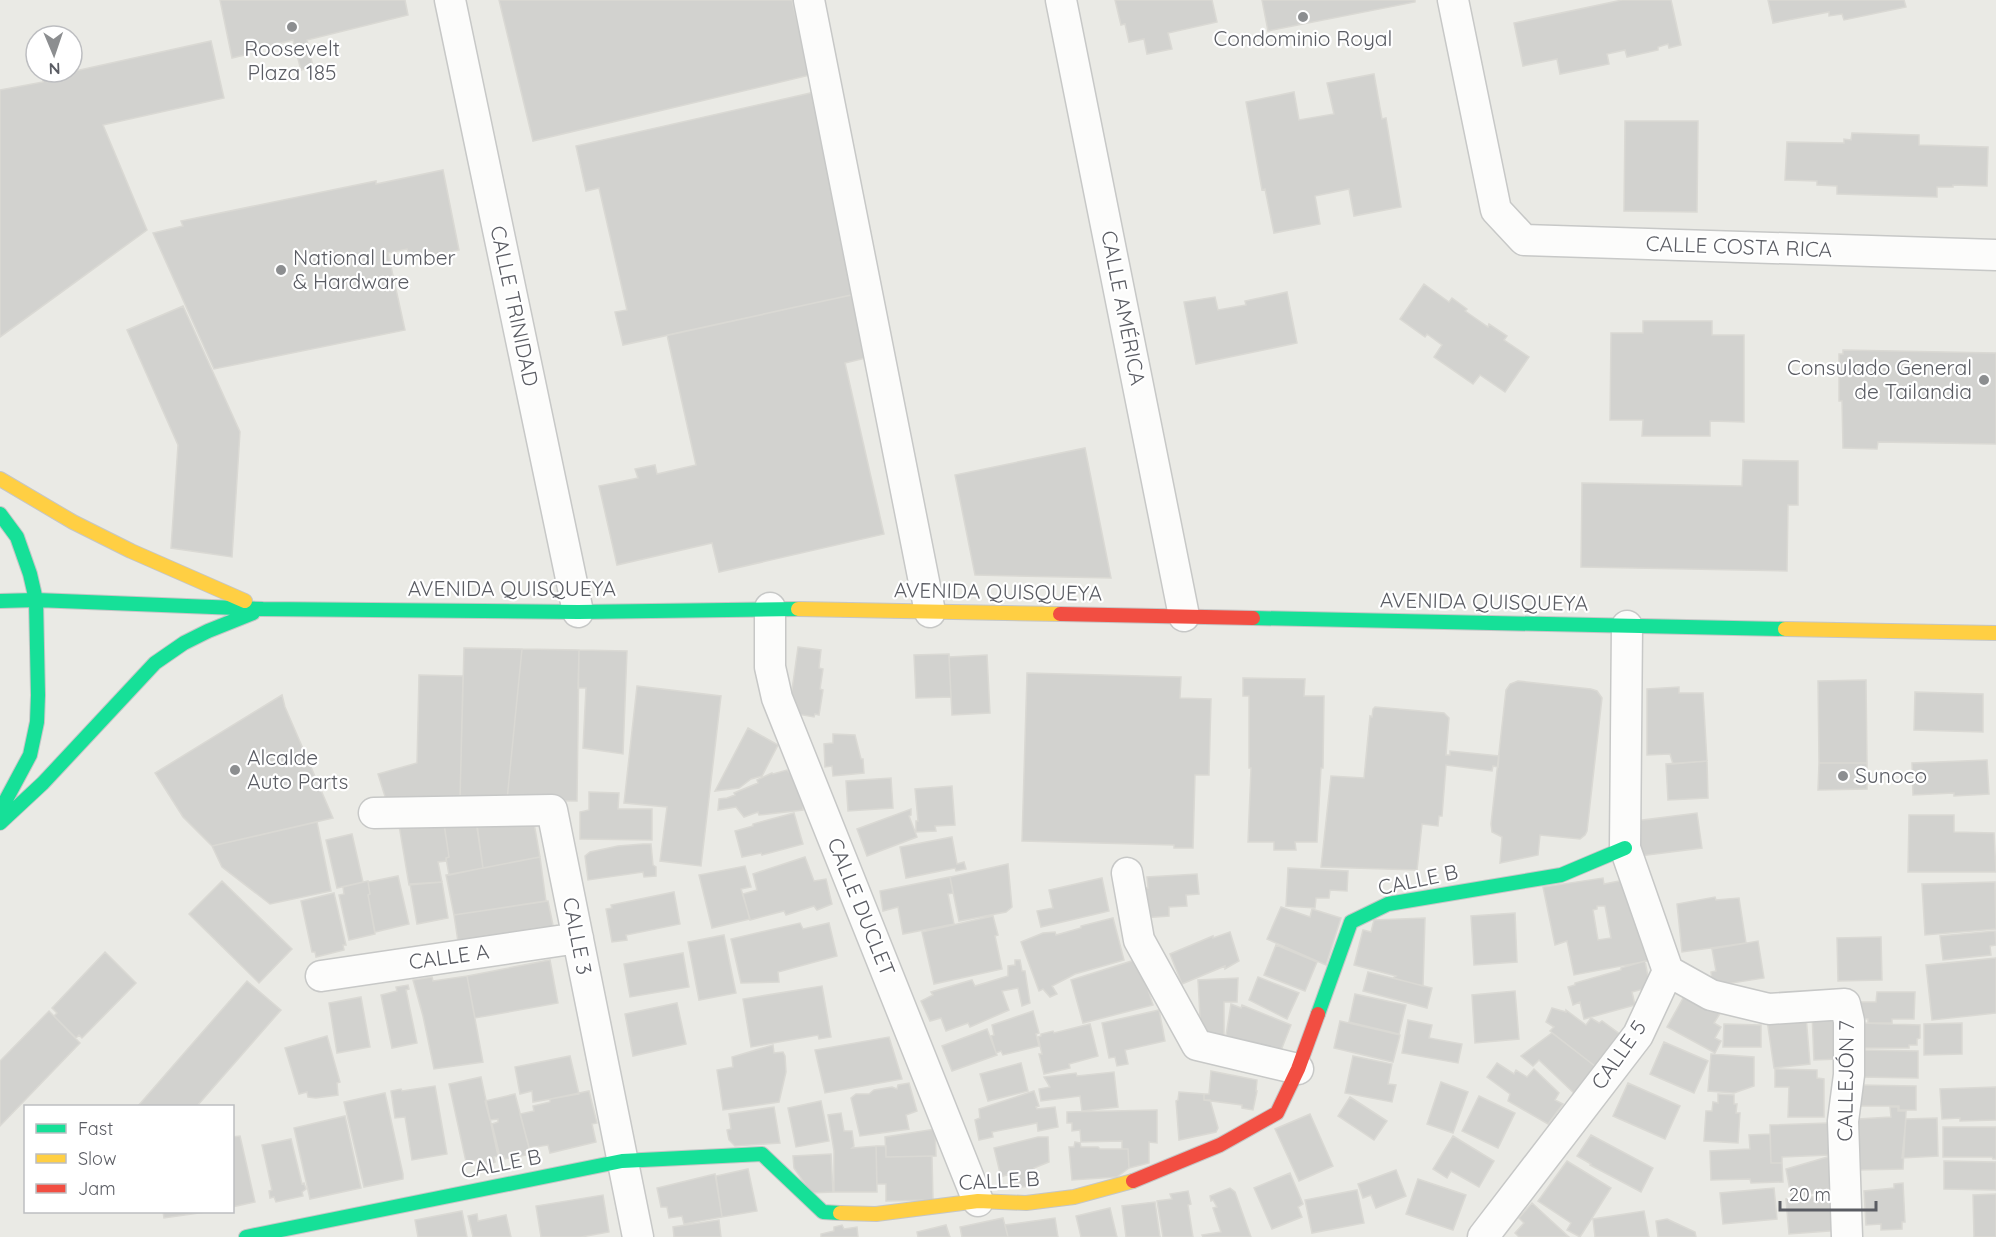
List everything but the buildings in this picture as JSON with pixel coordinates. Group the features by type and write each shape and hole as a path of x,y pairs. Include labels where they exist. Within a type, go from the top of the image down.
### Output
{"street":[{"name":"CALLE TRINIDAD","path":"450,0 578,612"},
{"path":"809,0 930,612"},
{"name":"CALLE AMÉRICA","path":"1061,0 1184,616"},
{"name":"CALLE COSTA RICA","path":"1453,0 1496,210 1524,240 1996,255"},
{"path":"0,479 73,522 131,551 263,609"},
{"path":"0,514 17,537 36,600 38,695 37,722 30,755 0,811"},
{"name":"AVENIDA QUISQUEYA","path":"0,601 36,600 263,609 578,612 770,608 1996,633"},
{"name":"CALLE DUCLET","path":"770,608 770,667 777,698 978,1201"},
{"path":"0,823 43,783 155,663 184,643 208,631 263,609"},
{"path":"1626,626 1625,848 1668,971"},
{"name":"CALLE 3","path":"374,813 552,810 638,1237"},
{"name":"CALLE B","path":"246,1237 622,1161 762,1154 823,1212 876,1214 978,1201 1026,1203 1074,1197 1126,1184 1220,1145 1277,1113 1298,1069 1351,922 1388,904 1561,874 1625,848"},
{"path":"1127,873 1138,940 1197,1046 1298,1069"},
{"name":"CALLE A","path":"321,976 578,938"},
{"name":"CALLE 5","path":"1483,1237 1638,1035 1668,971"},
{"name":"CALLEJÓN 7","path":"1668,971 1711,995 1770,1009 1845,1004 1849,1021 1849,1075 1843,1121 1847,1237"}],"traffic: fast":[{"path":"0,514 17,537 36,600 38,695 37,722 30,755 0,811"},
{"path":"0,601 36,600 263,609 578,612 798,609"},
{"path":"0,823 43,783 155,663 184,643 253,613"},
{"path":"1253,618 1785,629"},
{"path":"1318,1014 1351,922 1388,904 1561,875 1625,848"},
{"path":"246,1237 622,1161 762,1154 823,1212 840,1213"}],"traffic: slow":[{"path":"0,479 73,522 131,551 245,601"},
{"path":"798,609 1060,614"},
{"path":"1785,629 1996,633"},
{"path":"840,1213 876,1214 978,1201 1026,1203 1074,1197 1133,1181"}],"traffic: jam":[{"path":"1060,614 1253,618"},
{"path":"1133,1181 1220,1145 1277,1113 1298,1069 1318,1014"}],"place":[{"name":"Condominio Royal","path":"1303,17"},
{"name":"Roosevelt Plaza 185","path":"292,27"},
{"name":"National Lumber & Hardware","path":"281,270"},
{"name":"Consulado General de Tailandia","path":"1984,380"},
{"name":"Alcalde Auto Parts","path":"235,770"},
{"name":"Sunoco","path":"1843,776"}]}
